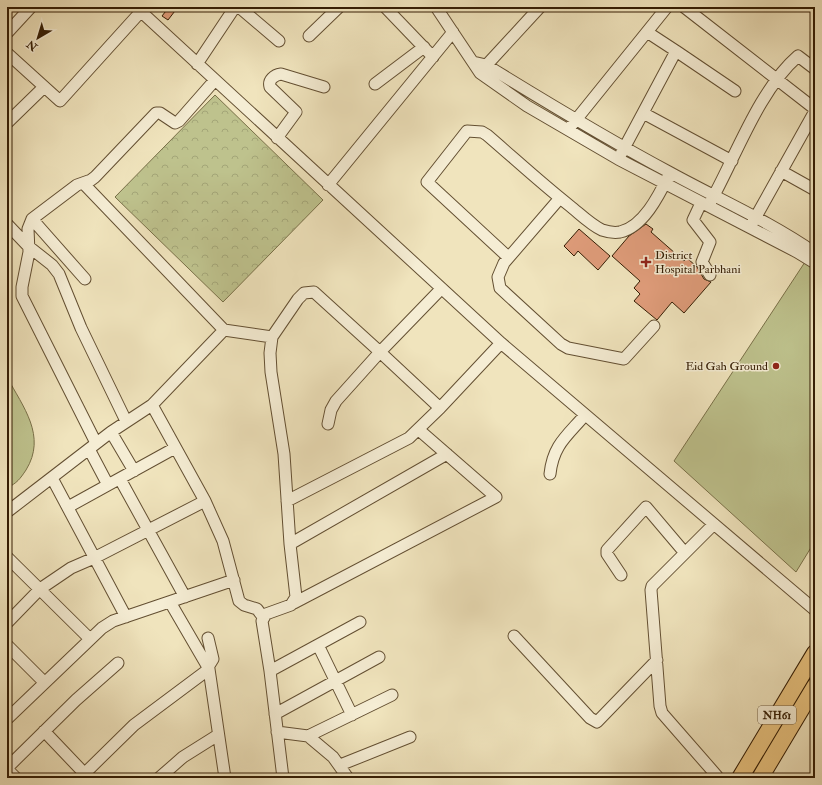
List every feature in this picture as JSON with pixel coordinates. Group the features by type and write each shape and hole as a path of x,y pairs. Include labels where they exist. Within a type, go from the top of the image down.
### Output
{"highway":[{"name":"NH61","path":"740,778 815,653"},
{"name":"NH61","path":"760,778 815,686"}],"street":[{"path":"197,64 235,7"},
{"path":"239,7 279,41"},
{"path":"309,36 339,7"},
{"path":"385,7 432,56"},
{"path":"436,7 473,62 527,106 618,159 749,229 797,252 815,264"},
{"path":"483,69 540,7"},
{"path":"568,130 667,7"},
{"path":"684,7 815,110 749,229"},
{"path":"7,33 25,9"},
{"path":"7,53 60,101 140,9 197,64 500,343 815,610"},
{"path":"328,185 453,32"},
{"path":"647,32 735,91"},
{"path":"375,84 424,48"},
{"path":"618,159 676,51"},
{"path":"710,275 702,262 710,242 693,220 704,205 714,195 762,102 778,80 798,56 815,69"},
{"path":"483,69 534,95 575,120 670,173 756,216 815,252"},
{"path":"277,138 296,112 270,87 270,82 275,75 281,74 324,87"},
{"path":"108,486 93,446 25,304 22,287 28,246 28,229 32,220 77,185 95,177 156,113 160,112 174,123 179,121 215,80"},
{"path":"7,123 44,87"},
{"path":"527,106 534,95"},
{"path":"643,113 732,161"},
{"path":"508,257 427,182 465,133 471,130 476,130 487,135 560,198 607,232 621,232 628,229 645,214 670,173"},
{"path":"781,171 815,190"},
{"path":"83,183 224,330 272,337"},
{"path":"560,198 508,257 498,277 500,288 564,346 624,359 654,326"},
{"path":"32,220 85,279"},
{"path":"7,224 28,246 52,265 59,274 81,328 126,421"},
{"path":"328,424 331,410 336,401 380,352 441,289"},
{"path":"294,603 296,597 290,544 284,454 271,372 270,353 272,337 298,299 304,293 310,291 314,292 440,408"},
{"path":"7,512 111,432 152,405 224,330"},
{"path":"287,501 409,438 419,430 500,343"},
{"path":"152,405 205,501 223,541 241,604 258,609 262,617 283,778"},
{"path":"550,474 551,461 556,449 585,415"},
{"path":"262,617 294,603 496,497 419,430"},
{"path":"111,432 134,471"},
{"path":"68,507 175,448"},
{"path":"290,544 447,454"},
{"path":"52,478 126,617"},
{"path":"120,479 185,597"},
{"path":"7,623 40,589 71,568 148,531 205,501"},
{"path":"621,575 607,554 607,550 646,507 685,553"},
{"path":"714,524 652,586 660,706 662,712 717,776"},
{"path":"7,557 90,639"},
{"path":"7,719 102,628 126,617 234,580"},
{"path":"170,602 209,668 225,778"},
{"path":"270,671 360,622"},
{"path":"514,636 590,718 597,722 658,660"},
{"path":"44,731 82,776 134,725 209,668 214,659 208,638"},
{"path":"7,645 44,682"},
{"path":"318,646 352,715"},
{"path":"275,714 379,657"},
{"path":"16,778 7,769 44,731 118,663"},
{"path":"308,736 392,695"},
{"path":"277,732 308,736 319,743 340,765 348,778"},
{"path":"159,778 184,757 218,735"},
{"path":"340,765 410,737"}],"green space":[{"path":"215,95 323,200 223,302 115,197"},
{"name":"Eid Gah Ground","path":"805,262 815,270 815,541 796,572 674,461"},
{"path":"7,377 26,411 33,434 34,445 32,457 26,470 18,480 7,488"}],"building":[{"path":"169,7 178,7 168,20 162,16"},
{"path":"646,224 653,229 651,232 684,261 687,258 697,267 704,279 711,282 684,313 672,302 657,320 634,301 640,294 634,288 640,281 612,256 629,236"},
{"path":"579,229 610,256 598,270 578,251 574,256 564,246"}],"place":[{"name":"District Hospital Parbhani","path":"646,262"},
{"name":"Eid Gah Ground","path":"776,366"}]}
